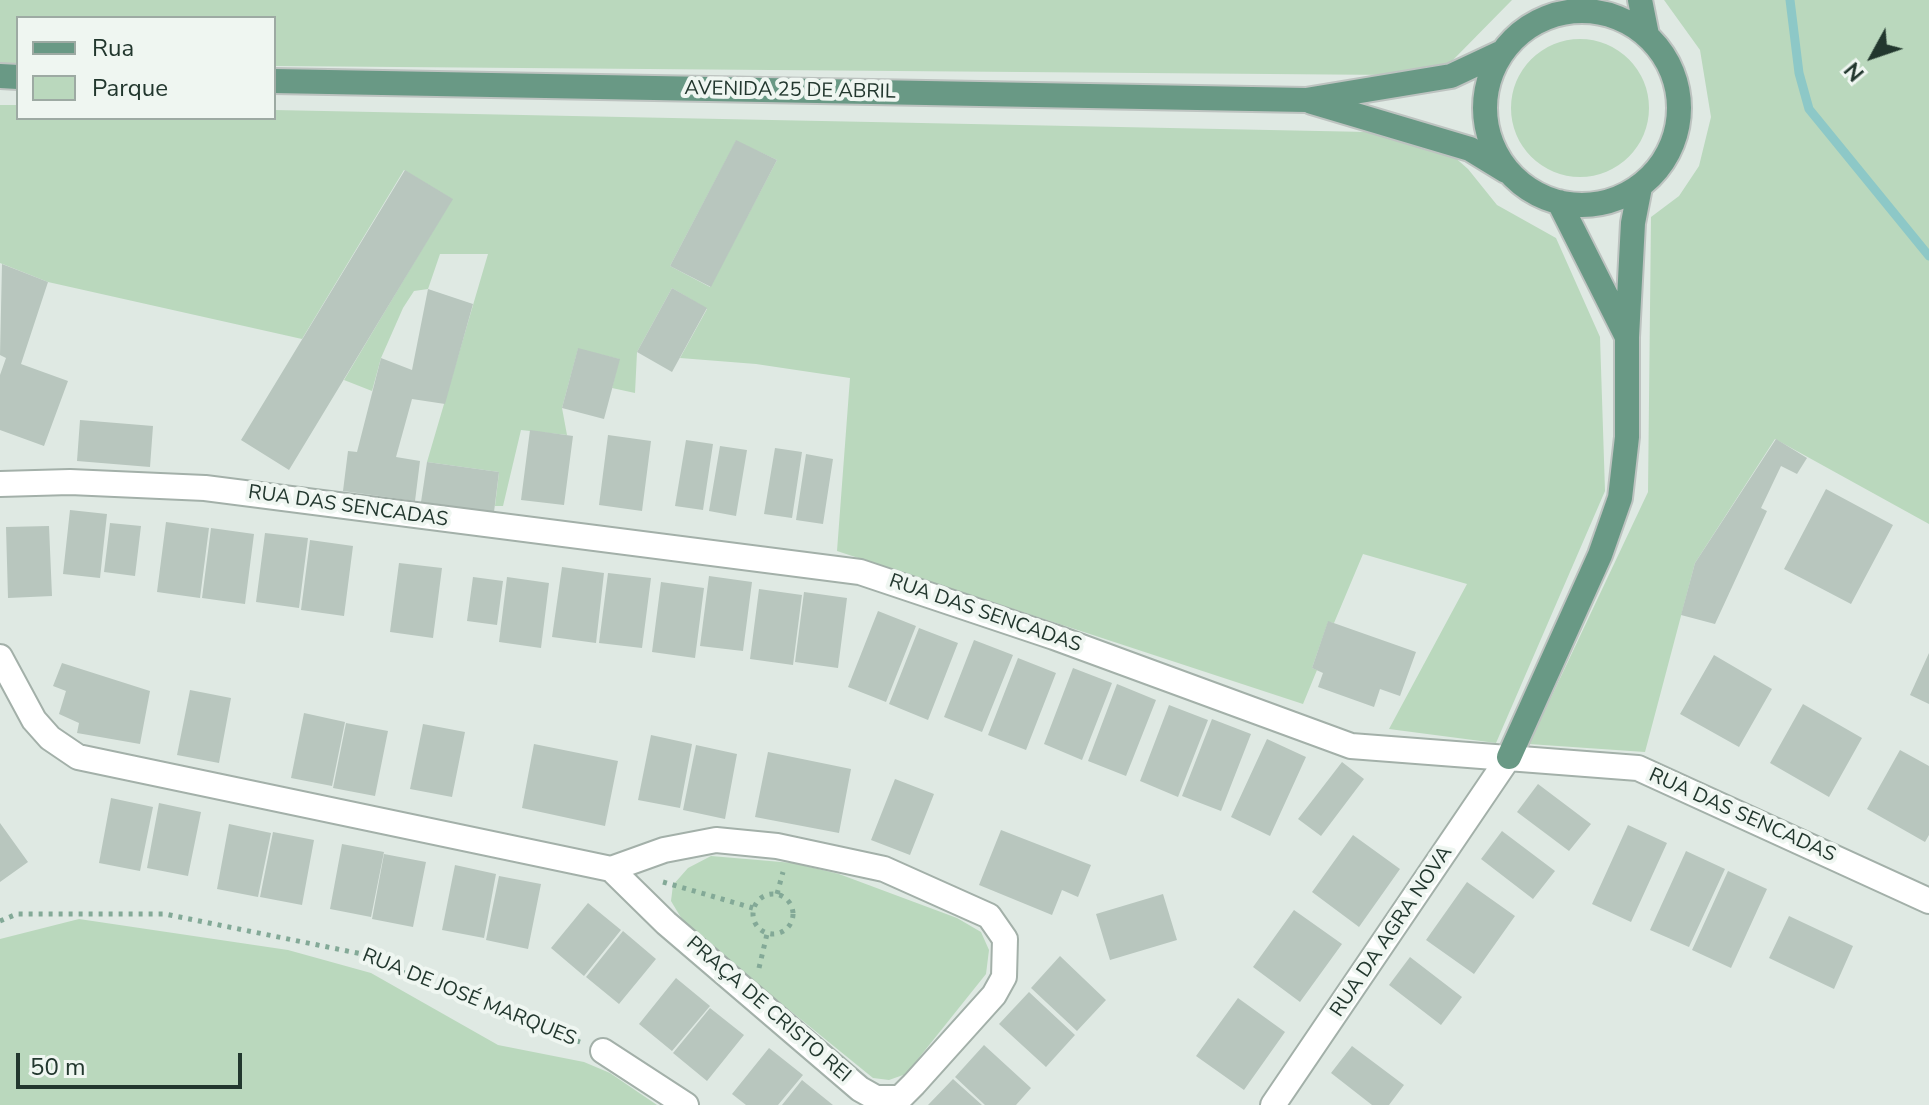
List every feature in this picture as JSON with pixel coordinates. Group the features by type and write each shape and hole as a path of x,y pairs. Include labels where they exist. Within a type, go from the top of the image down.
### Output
{"main road":[{"name":"AVENIDA 25 DE ABRIL","path":"1511,174 1495,153 1487,128 1484,103 1489,77 1507,45 1540,0"},
{"name":"AVENIDA 25 DE ABRIL","path":"1640,0 1647,35"},
{"name":"AVENIDA 25 DE ABRIL","path":"276,81 1306,100 1451,76 1507,45 1538,20 1595,11 1623,19 1647,35 1670,67 1679,104 1676,135 1662,164 1640,187 1601,203 1559,202 1533,192 1511,174 1470,149 1306,100"},
{"path":"1509,757 1600,555 1620,498 1627,437 1627,337 1633,223 1640,187"},
{"path":"1559,202 1627,337"}],"street":[{"name":"RUA DAS SENCADAS","path":"0,484 70,482 205,488 816,564 918,589 1323,739 1380,750 1638,768 1929,901"},
{"path":"0,657 34,720 50,738 78,757 611,869"},
{"name":"RUA DA AGRA NOVA","path":"1273,1105 1509,757"},
{"name":"PRAÇA DE CRISTO REI","path":"716,840 777,846 884,869 989,916 1005,939 1004,977 994,995 900,1098 876,1098 860,1089 666,923 611,869 664,850 716,840"},
{"path":"603,1051 686,1105"}],"path":[{"path":"657,881 753,908"},
{"path":"777,894 790,904 793,917 787,929 767,934 754,921 753,908 761,897 777,894"},
{"name":"RUA DE JOSÉ MARQUES","path":"0,921 17,914 165,914 362,954 485,1009 603,1051"}],"green space":[{"path":"0,0 1512,0 1452,61 1423,72 1394,75 276,66 276,16 16,16 16,64 0,64"},
{"path":"1664,0 1929,0 1929,524 1775,439 1695,563 1645,752 1529,744 1648,492 1651,217 1679,196 1699,166 1711,117 1700,50"},
{"path":"1580,39 1606,44 1629,59 1644,82 1649,108 1644,134 1629,157 1606,172 1580,177 1554,172 1531,157 1516,134 1511,108 1516,82 1531,59 1554,44"},
{"path":"0,105 16,105 16,120 276,120 276,110 1369,132 1451,154 1468,169 1497,205 1556,238 1600,337 1605,491 1496,743 1389,729 1467,584 1363,554 1334,623 1328,622 1312,668 1317,670 1303,704 837,551 850,378 756,364 680,358 707,309 672,288 637,352 635,393 612,388 619,359 578,349 562,408 567,435 521,430 503,506 495,506 499,472 427,462 488,254 440,254 428,289 414,291 403,308 381,358 372,391 344,380 452,199 404,170 302,339 48,282 0,263","holes":["736,141 777,160 710,287 670,266"]},
{"path":"711,856 793,863 839,874 957,918 981,932 989,950 986,974 906,1074 889,1080 873,1078 686,926 671,901 673,885 688,868"},
{"path":"79,919 288,950 371,973 498,1045 584,1062 610,1073 657,1105 0,1105 0,939"}],"building":[{"path":"736,140 777,160 711,287 670,266"},
{"path":"405,170 453,199 289,470 241,440"},
{"path":"2,264 48,282 21,364 68,381 44,446 0,430 0,375 6,358 0,355"},
{"path":"672,288 707,308 672,372 637,352"},
{"path":"428,289 473,304 445,404 412,399 396,457 420,461 415,501 343,491 348,451 357,452 381,358 412,370"},
{"path":"578,348 620,359 604,419 562,408"},
{"path":"80,420 153,426 150,467 77,461"},
{"path":"530,430 573,436 564,505 521,500"},
{"path":"608,435 651,441 642,511 599,505"},
{"path":"1776,439 1807,458 1797,474 1781,466 1761,508 1767,511 1715,624 1681,615 1695,563"},
{"path":"686,440 713,444 703,510 675,506"},
{"path":"720,446 747,450 736,516 709,511"},
{"path":"775,448 802,452 792,518 764,514"},
{"path":"806,454 833,459 823,524 796,520"},
{"path":"427,462 499,472 494,512 421,502"},
{"path":"1826,489 1893,525 1851,604 1784,569"},
{"path":"70,510 107,514 100,578 63,574"},
{"path":"166,522 209,528 200,598 157,592"},
{"path":"110,523 141,526 135,576 104,572"},
{"path":"49,526 52,596 8,598 6,527"},
{"path":"211,528 254,534 245,604 202,598"},
{"path":"265,533 308,538 299,608 256,602"},
{"path":"310,540 353,546 344,616 301,610"},
{"path":"399,563 442,568 433,638 390,632"},
{"path":"562,567 604,573 596,643 552,637"},
{"path":"608,573 651,578 642,648 599,643"},
{"path":"709,576 752,582 743,651 700,646"},
{"path":"473,577 503,581 497,625 467,621"},
{"path":"507,577 549,583 541,648 499,642"},
{"path":"661,582 704,588 695,658 652,652"},
{"path":"759,589 802,595 793,665 750,659"},
{"path":"804,592 847,598 838,668 795,662"},
{"path":"878,611 916,626 886,702 848,687"},
{"path":"1328,621 1416,652 1400,696 1380,689 1374,707 1318,687 1323,673 1312,668"},
{"path":"919,628 958,643 928,720 889,704"},
{"path":"974,640 1013,655 982,732 944,717"},
{"path":"1929,653 1929,704 1910,695"},
{"path":"1714,655 1772,689 1739,747 1680,714"},
{"path":"1018,658 1056,673 1026,750 988,735"},
{"path":"62,663 150,691 140,744 77,733 79,723 59,714 66,691 53,686"},
{"path":"1073,668 1112,683 1082,760 1044,744"},
{"path":"1117,684 1156,700 1126,776 1088,761"},
{"path":"190,690 231,698 219,763 177,755"},
{"path":"1803,704 1862,738 1829,797 1770,763"},
{"path":"1169,705 1208,720 1178,797 1140,781"},
{"path":"304,713 345,722 332,786 291,778"},
{"path":"1212,719 1251,734 1221,811 1182,796"},
{"path":"346,723 388,731 375,796 333,788"},
{"path":"423,724 465,732 452,797 410,789"},
{"path":"651,735 692,744 680,808 638,800"},
{"path":"1267,739 1306,757 1270,836 1231,817"},
{"path":"534,744 618,761 605,826 522,808"},
{"path":"696,745 737,754 725,819 683,810"},
{"path":"1900,750 1929,766 1929,835 1925,842 1867,809"},
{"path":"768,752 851,769 839,833 755,817"},
{"path":"1342,762 1364,779 1321,836 1298,819"},
{"path":"895,779 934,794 910,855 871,840"},
{"path":"1538,784 1591,824 1569,851 1517,812"},
{"path":"111,798 153,807 140,871 99,863"},
{"path":"159,803 201,812 188,876 147,868"},
{"path":"0,823 28,862 0,882"},
{"path":"229,824 271,833 258,897 217,889"},
{"path":"1628,825 1667,843 1631,922 1592,904"},
{"path":"1001,830 1091,865 1078,897 1062,890 1052,915 979,885"},
{"path":"1502,831 1555,871 1533,899 1481,859"},
{"path":"273,832 314,840 302,905 260,897"},
{"path":"1353,835 1400,869 1359,927 1312,892"},
{"path":"342,844 384,852 371,917 330,909"},
{"path":"1686,851 1725,869 1689,947 1650,930"},
{"path":"384,854 426,862 413,927 372,919"},
{"path":"455,865 496,874 484,938 442,930"},
{"path":"1728,871 1767,889 1731,968 1692,950"},
{"path":"499,876 541,884 528,949 486,940"},
{"path":"1467,882 1515,916 1474,974 1426,940"},
{"path":"1163,894 1177,940 1110,960 1096,914"},
{"path":"588,903 621,930 584,976 551,948"},
{"path":"1294,910 1342,944 1300,1002 1253,967"},
{"path":"1789,916 1853,946 1834,989 1769,958"},
{"path":"623,931 656,959 619,1004 586,977"},
{"path":"1060,956 1106,1000 1077,1031 1031,988"},
{"path":"1410,957 1462,997 1441,1025 1389,985"},
{"path":"676,978 710,1006 672,1051 639,1024"},
{"path":"1029,992 1075,1035 1046,1067 999,1024"},
{"path":"1238,998 1285,1032 1244,1090 1196,1056"},
{"path":"710,1008 744,1035 707,1081 673,1053"},
{"path":"984,1045 1031,1088 1016,1105 985,1105 955,1077"},
{"path":"1352,1046 1404,1085 1389,1105 1372,1105 1331,1073"},
{"path":"769,1048 803,1075 778,1105 746,1105 732,1094"},
{"path":"953,1079 982,1105 928,1105"},
{"path":"802,1080 833,1105 782,1105"}],"waterway":[{"path":"1790,0 1799,73 1809,109 1929,256"}]}
